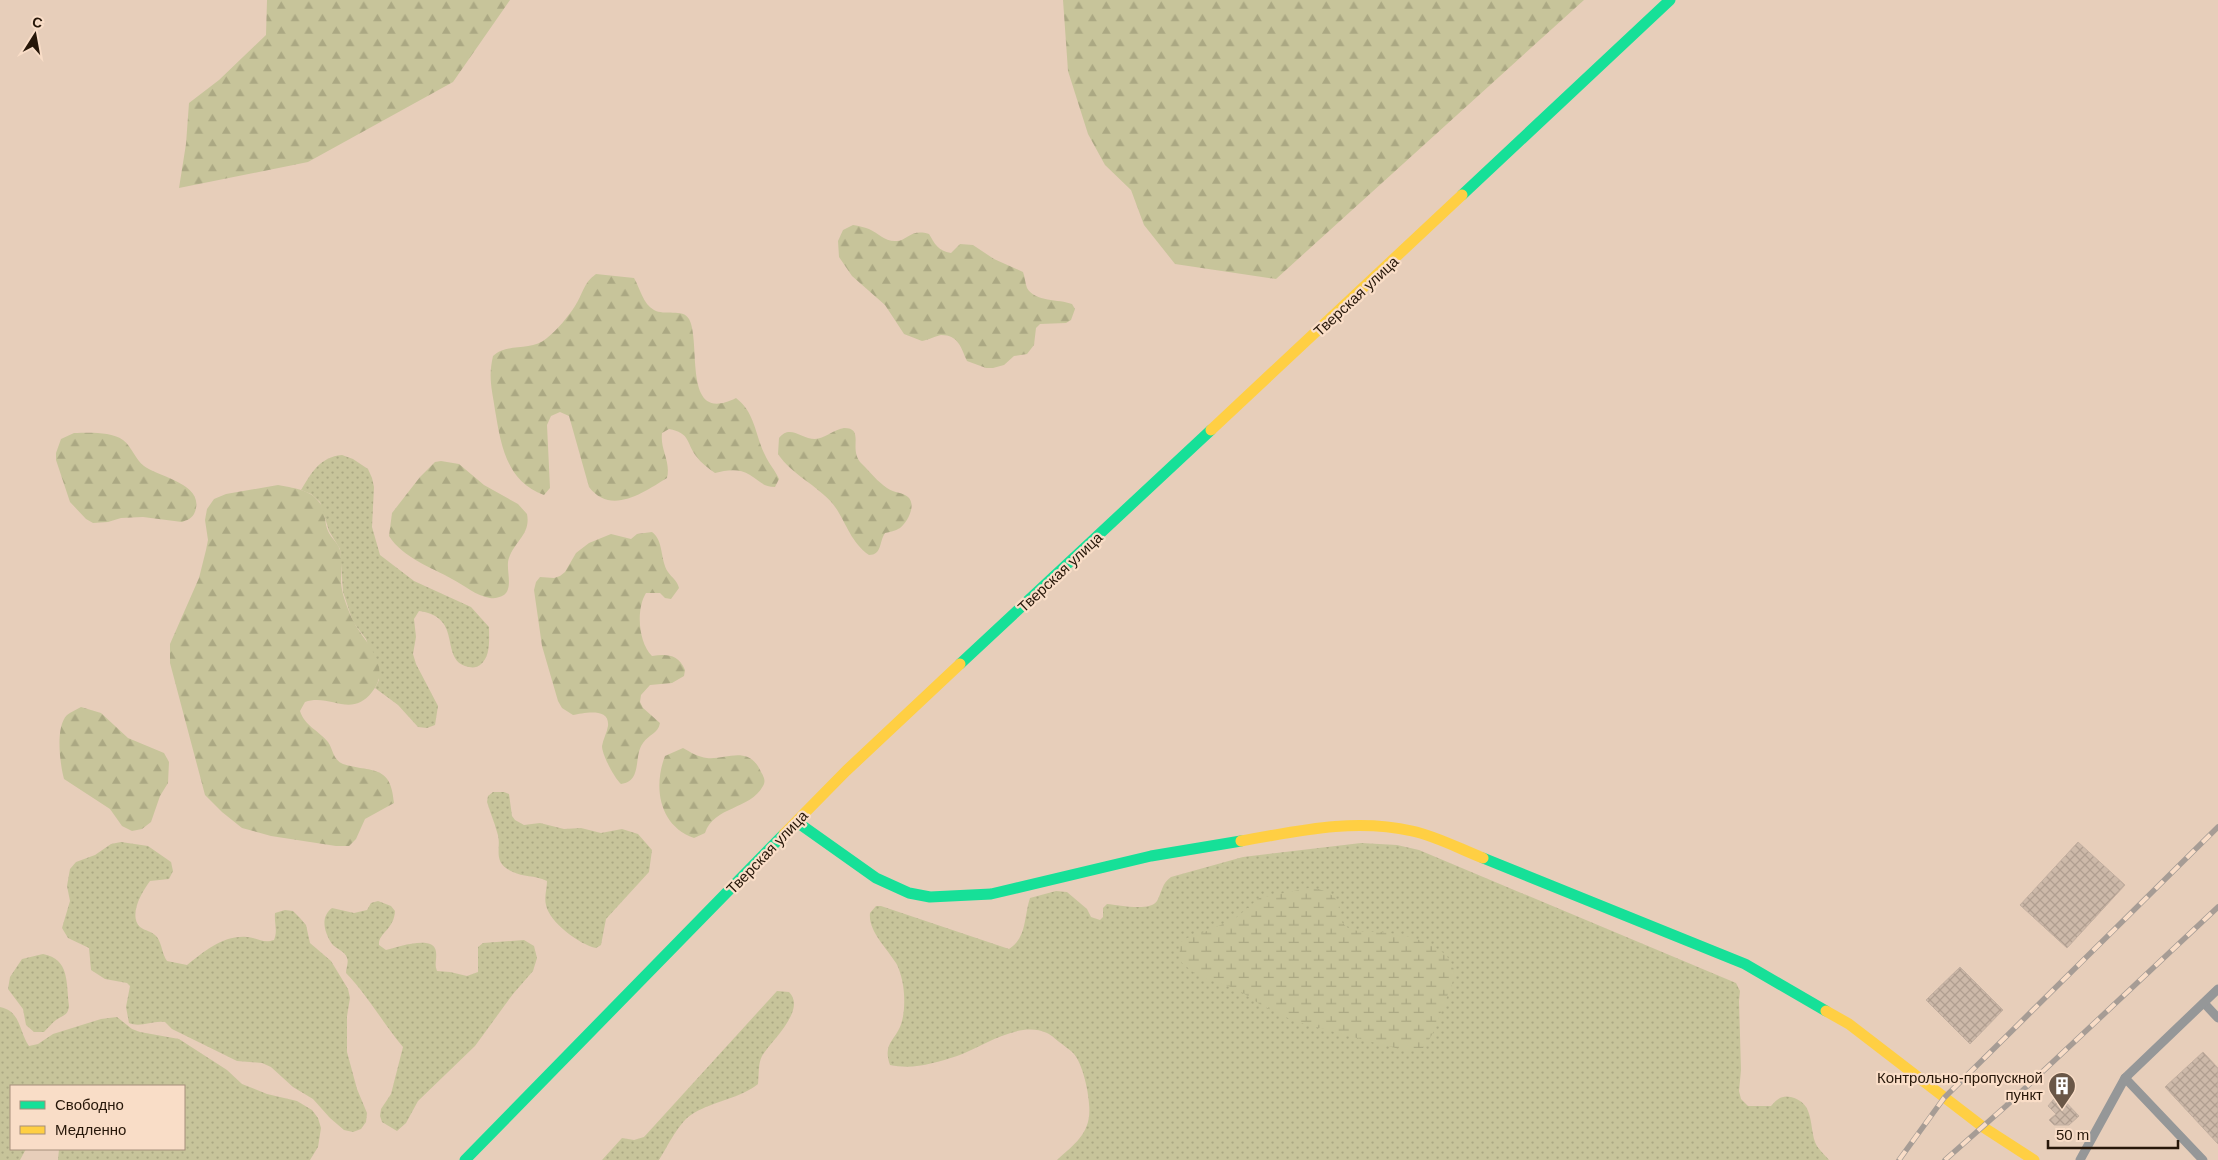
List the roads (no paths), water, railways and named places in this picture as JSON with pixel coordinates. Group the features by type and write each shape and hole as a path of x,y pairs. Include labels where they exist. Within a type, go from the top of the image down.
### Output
{"main road":[{"name":"Тверская улица","path":"465,1160 846,772 1670,0"},
{"path":"797,822 876,878 909,893 930,897 991,894 1151,856 1322,827 1369,824 1413,831 1527,875 1744,964 1849,1024 1983,1127 2034,1160"}],"lane":[{"path":"2080,1160 2125,1078 2218,989"},
{"path":"2204,1003 2218,1018"},
{"path":"2125,1078 2203,1160"}],"railway":[{"path":"1899,1160 1944,1098 2218,827"},
{"path":"1945,1160 2006,1106 2218,907"}],"place":[{"name":"Контрольно-пропускной пункт","path":"2062,1110"}]}
